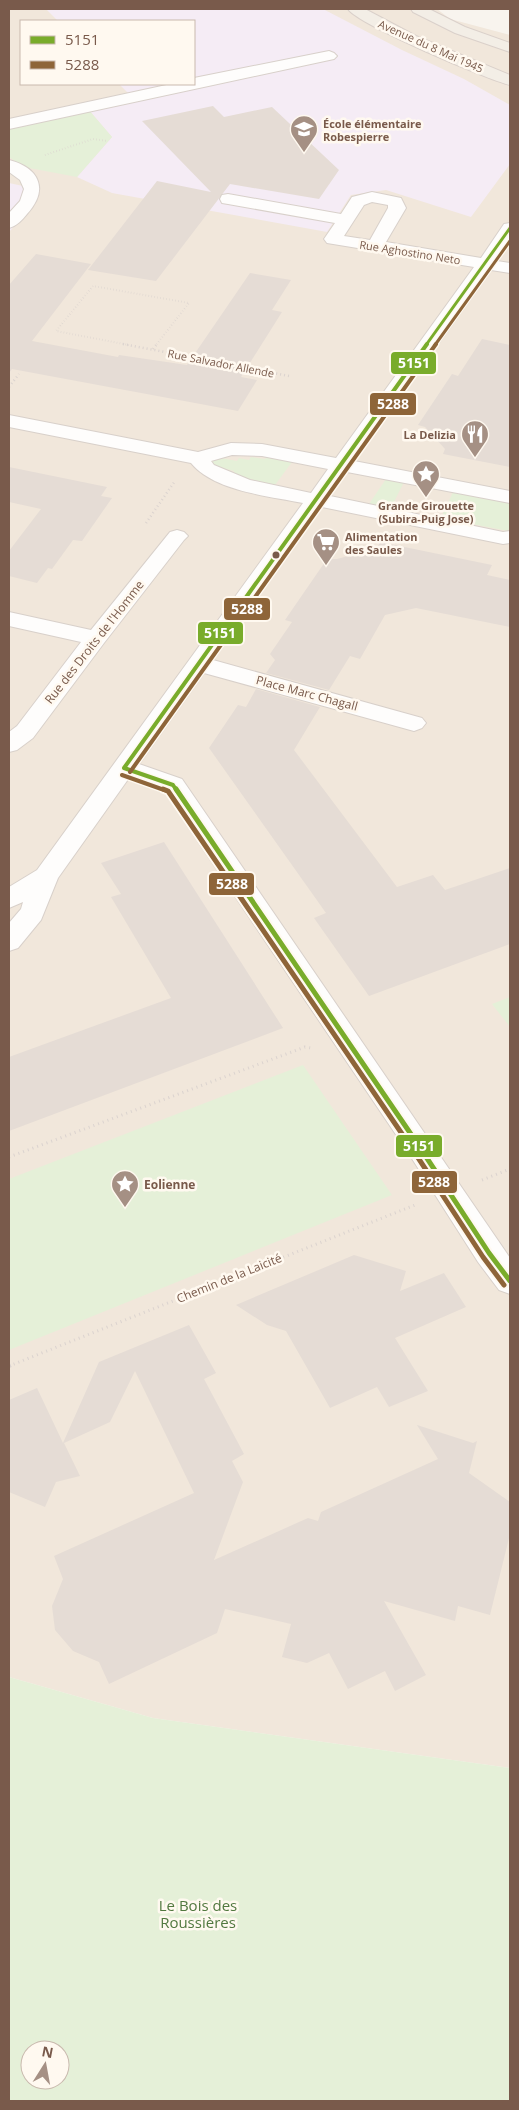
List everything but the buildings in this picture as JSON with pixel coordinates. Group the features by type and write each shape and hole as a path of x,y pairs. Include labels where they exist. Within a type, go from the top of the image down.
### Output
{"main road":[{"name":"Avenue du 8 Mai 1945","path":"355,9 384,27 421,44 510,80"},
{"path":"418,9 460,30 510,48"},
{"path":"421,44 449,45 510,68"}],"street":[{"path":"195,82 329,56"},
{"path":"9,124 183,85"},
{"path":"9,165 27,177 33,187 31,199 9,223"},
{"path":"228,199 344,220 358,201 364,198 380,198 394,202 397,208 375,246"},
{"name":"Rue Aghostino Neto","path":"344,220 333,240 510,268"},
{"path":"9,941 32,913 46,876 510,228"},
{"path":"9,421 198,458 231,448 262,450 510,497"},
{"path":"198,458 207,470 244,485 503,538 510,536"},
{"name":"Rue des Droits de l'Homme","path":"9,744 25,732 177,536"},
{"path":"10,619 96,638"},
{"name":"Place Marc Chagall","path":"199,664 414,723"},
{"path":"124,768 173,785 510,1281"},
{"path":"9,899 46,876"}],"path":[{"path":"37,158 93,139 108,141"},
{"name":"Rue Salvador Allende","path":"153,349 189,304 93,286 56,331 289,376"},
{"path":"9,387 18,374"},
{"path":"177,536 145,525 182,470 198,458"},
{"path":"9,1157 305,1047 353,1049"},
{"name":"Chemin de la Laicité","path":"9,1366 449,1192"}],"shaded area":[{"path":"9,9 437,9 450,19 510,35 510,1768 153,1718 9,1677"},
{"name":"École élémentaire Robespierre","path":"46,9 323,9 402,50 464,79 510,105 510,164 471,217 386,190 351,195 327,232 112,193 77,177 112,137 88,109 135,100 120,85 195,85 195,20 57,20"},
{"path":"9,183 23,186 30,208 9,232"}],"green space":[{"path":"88,109 112,137 77,177 24,167 9,157 9,128"},
{"path":"216,457 237,461 239,458 249,460 251,457 265,459 267,457 292,462 275,485 232,475 234,471 210,465"},
{"path":"386,479 404,482 391,508 369,504"},
{"path":"453,492 510,503 510,527 508,531 441,518"},
{"path":"510,997 510,1027 492,1004"},
{"path":"303,1065 392,1195 9,1350 9,1179"},
{"name":"Le Bois des Roussières","path":"9,1677 153,1718 510,1768 510,2101 9,2101"}],"transit line":[{"name":"5151","path":"124,768 510,228"},
{"name":"5288","path":"130,772 510,241"},
{"name":"5151","path":"124,768 173,785 419,1146 489,1253 510,1281"},
{"name":"5288","path":"122,775 168,791 413,1150 483,1257 504,1285"}],"place":[{"name":"École élémentaire Robespierre","path":"304,153"},
{"name":"La Delizia","path":"475,458"},
{"name":"Grande Girouette (Subira-Puig Jose)","path":"426,498"},
{"name":"Alimentation des Saules","path":"326,566"},
{"name":"Eolienne","path":"125,1208"}]}
